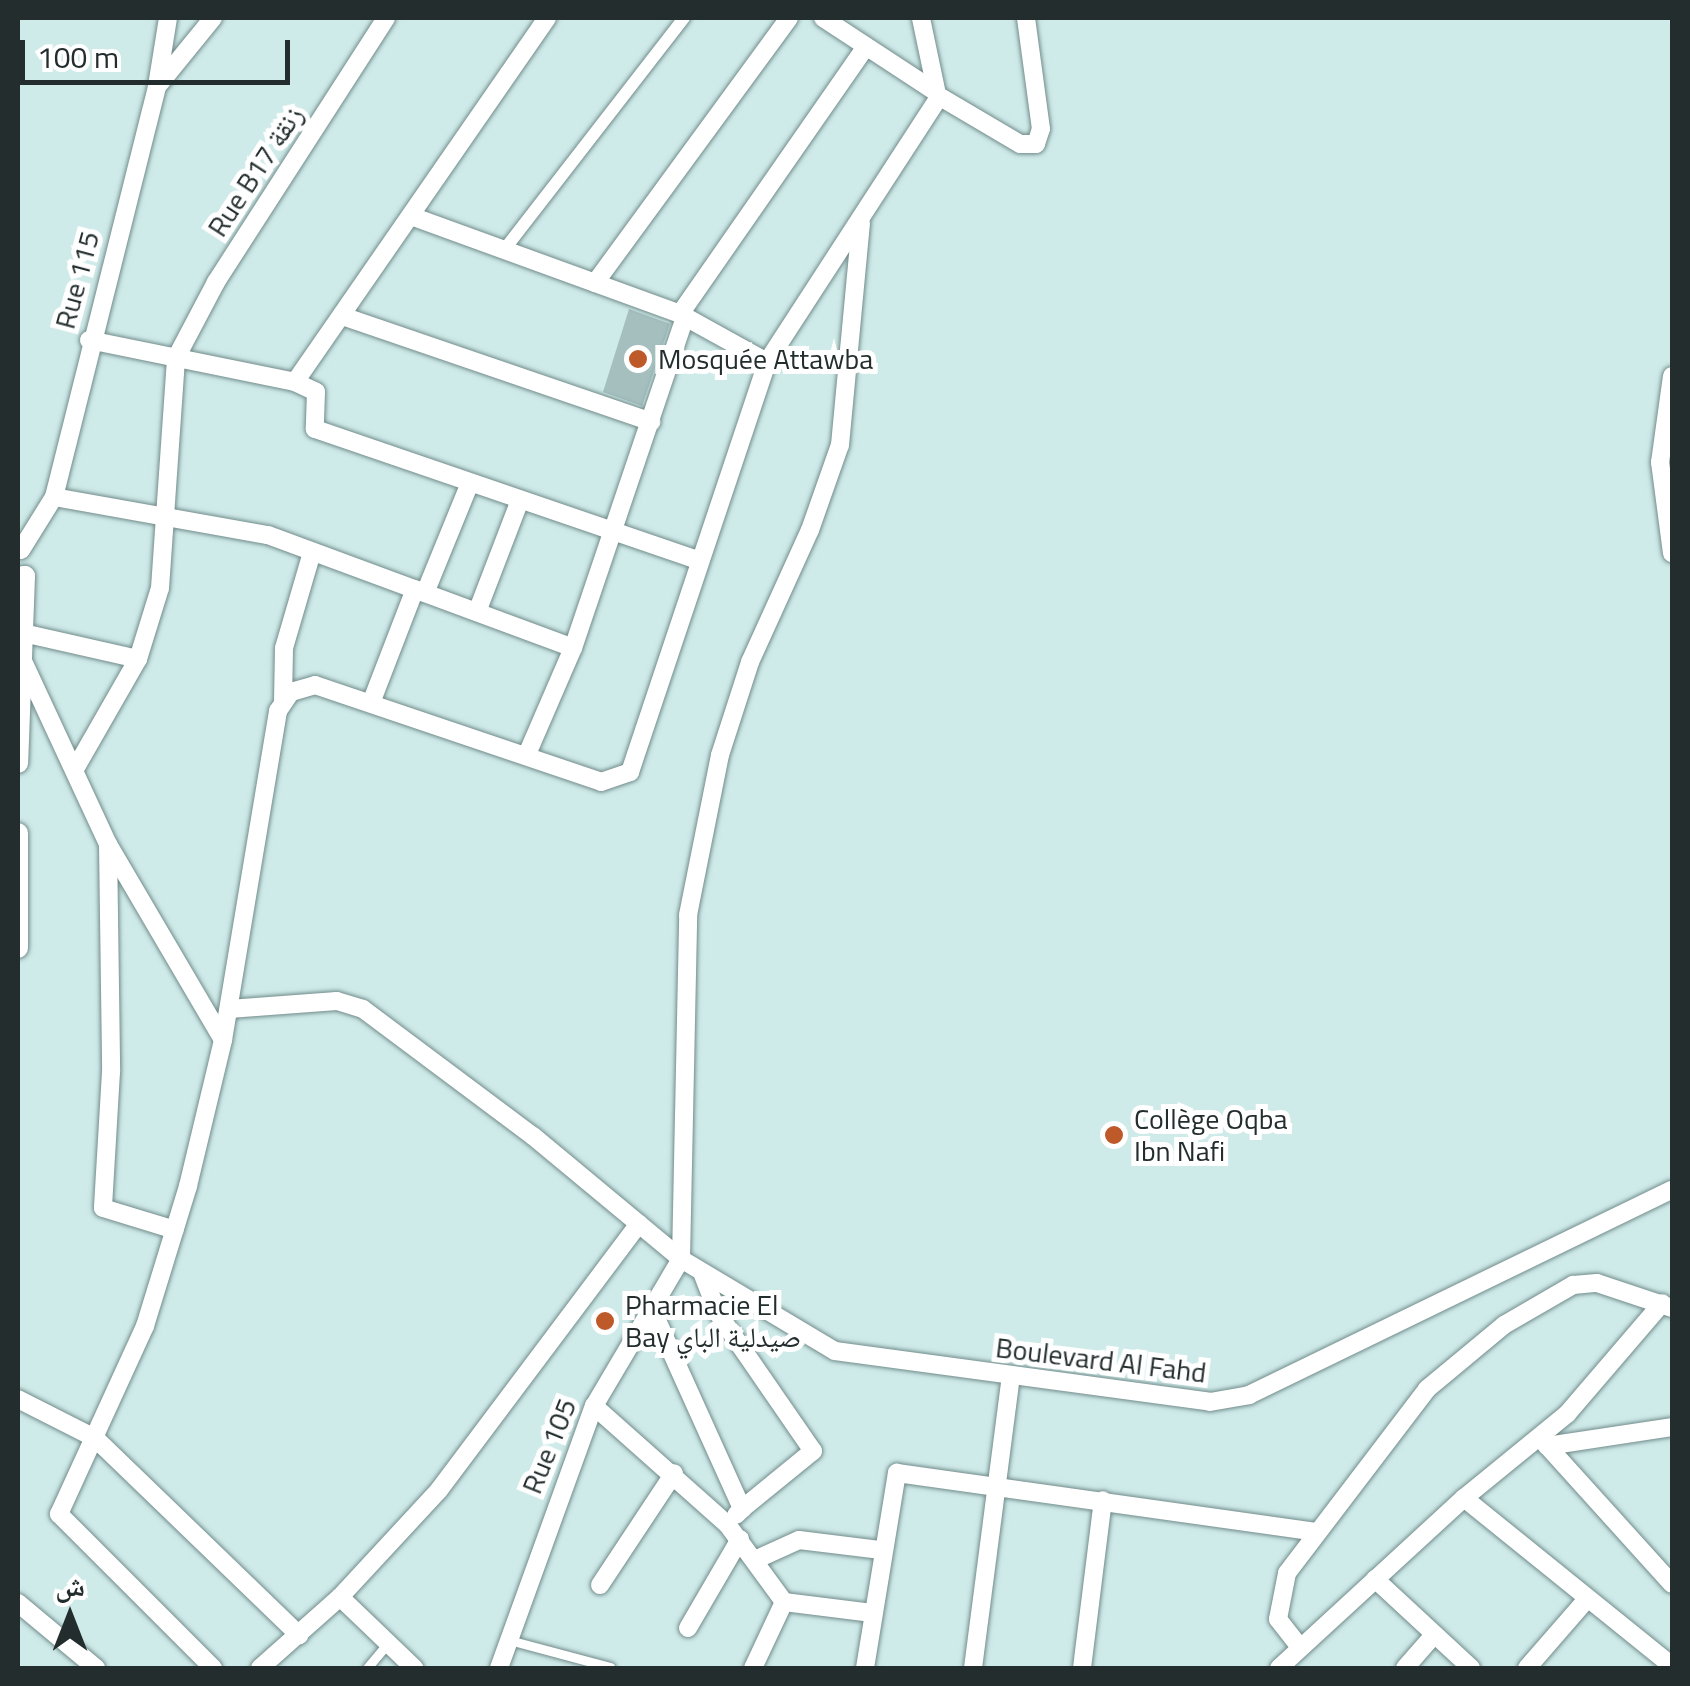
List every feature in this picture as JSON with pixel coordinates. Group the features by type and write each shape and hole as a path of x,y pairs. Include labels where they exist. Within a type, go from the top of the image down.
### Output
{"street":[{"name":"Rue 115","path":"19,541 54,497 89,340 157,86 168,18"},
{"path":"157,86 213,18"},
{"name":"Rue B17 زنقة","path":"176,358 216,282 386,18"},
{"path":"295,382 546,18"},
{"path":"504,250 684,18"},
{"path":"595,283 789,18"},
{"path":"823,18 1020,144 1036,144 1041,129 1032,23"},
{"path":"283,700 314,685 528,752 601,782 630,772 767,362 862,218 935,92 921,18"},
{"path":"528,752 573,648 651,422 683,315 866,46"},
{"path":"411,216 683,315 767,362"},
{"path":"681,1259 688,916 720,755 750,662 810,530 840,444 862,218"},
{"path":"342,316 651,422"},
{"path":"89,340 295,382 316,392 315,429 700,561"},
{"path":"75,769 138,659 160,588 176,358"},
{"path":"1672,376 1660,462 1672,552"},
{"path":"372,703 470,483"},
{"path":"54,497 268,536 573,648"},
{"path":"477,612 520,500"},
{"path":"18,763 19,541"},
{"path":"213,1668 60,1518 145,1326 175,1230 223,1040 283,700 284,648 312,552"},
{"path":"21,650 138,659"},
{"path":"21,650 108,844 223,1040"},
{"path":"18,833 18,948"},
{"path":"108,844 111,1072 103,1208 175,1230"},
{"name":"Boulevard Al Fahd","path":"229,1009 337,1001 363,1009 703,1275 835,1352 1210,1402 1237,1399 1672,1190"},
{"path":"260,1668 340,1597 439,1490 639,1224"},
{"name":"Rue 105","path":"499,1668 594,1406 681,1259"},
{"path":"688,1628 742,1509 813,1451 717,1312 703,1275"},
{"path":"1279,1668 1464,1498 1544,1442 1667,1305 1586,1282 1504,1325 1427,1389 1287,1573 1277,1606 1282,1626 1299,1646"},
{"path":"651,1307 742,1509"},
{"path":"973,1668 1000,1485 1011,1376"},
{"path":"18,1399 94,1438 299,1636"},
{"path":"594,1406 674,1473 734,1531 784,1602"},
{"path":"1544,1442 1665,1430 1672,1446"},
{"path":"1544,1442 1672,1584"},
{"path":"600,1585 674,1473"},
{"path":"866,1668 880,1550 895,1474 1000,1485 1316,1532"},
{"path":"1464,1498 1672,1666"},
{"path":"1082,1668 1103,1500"},
{"path":"757,1559 799,1540 880,1550"},
{"path":"1375,1579 1472,1668"},
{"path":"340,1597 414,1668"},
{"path":"1527,1668 1587,1599"},
{"path":"784,1602 872,1612"},
{"path":"753,1668 784,1602"},
{"path":"18,1603 96,1668"},
{"path":"1405,1668 1433,1636"}],"lane":[{"path":"508,1640 610,1667"},
{"path":"366,1668 388,1644"}],"building":[{"name":"Mosquée Attawba","path":"629,309 670,324 642,406 603,392"}],"place":[{"name":"Mosquée Attawba","path":"638,359"},
{"name":"Collège Oqba Ibn Nafi","path":"1114,1135"},
{"name":"Pharmacie El Bay صيدلية الباي","path":"605,1321"}]}
